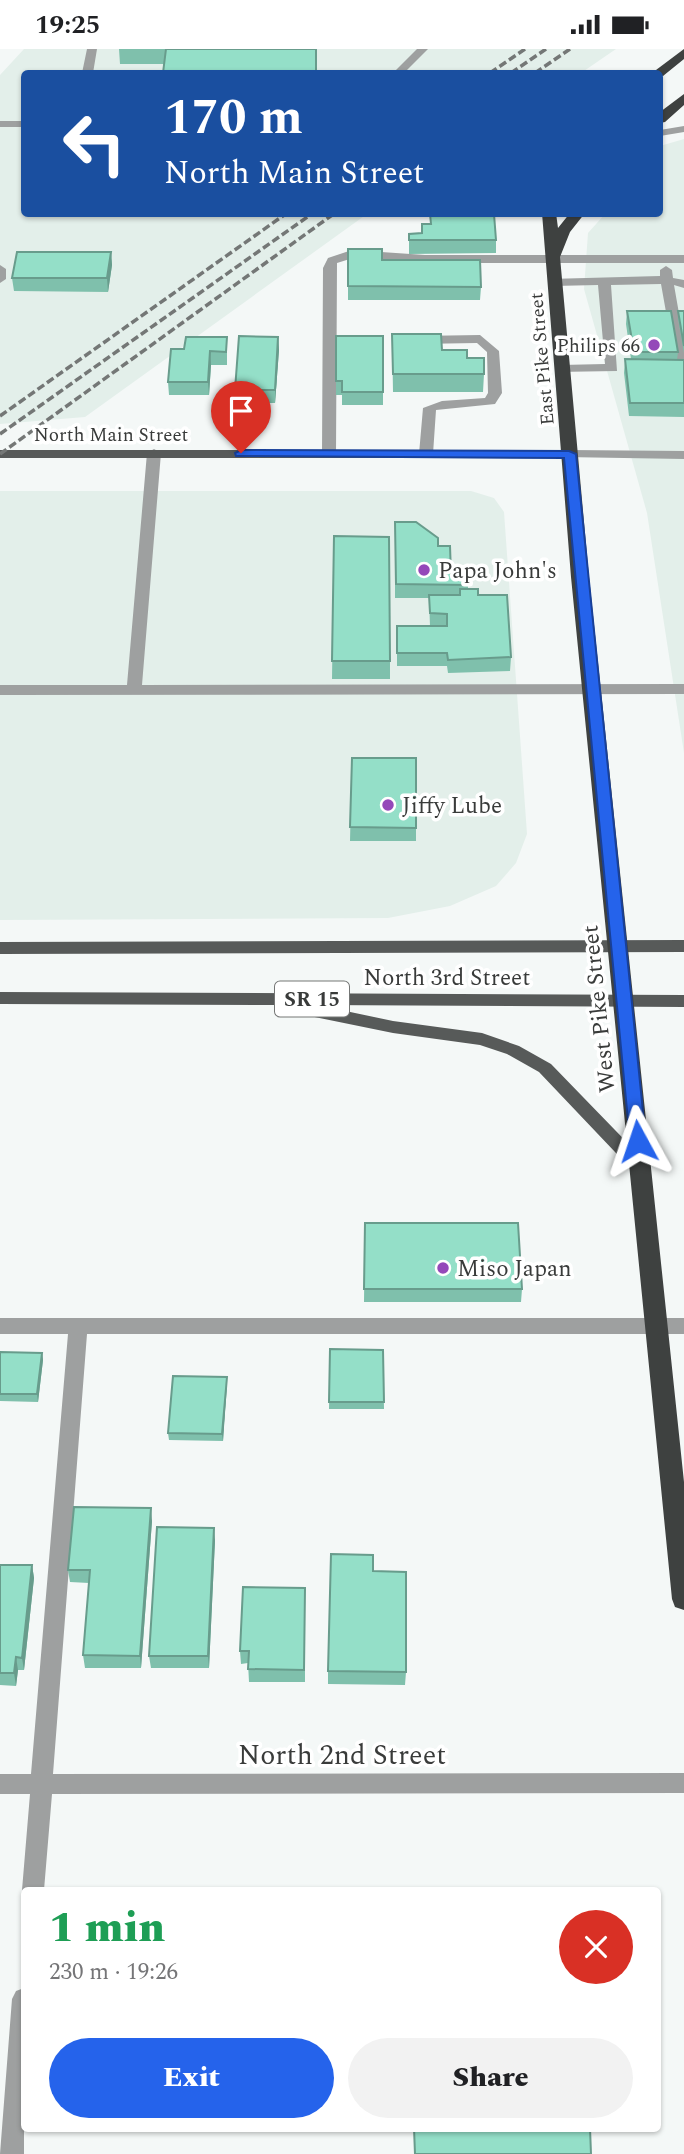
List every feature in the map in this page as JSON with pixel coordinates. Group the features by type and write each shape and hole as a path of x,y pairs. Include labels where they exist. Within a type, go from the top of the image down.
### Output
{"highway":[{"path":"662,70 684,53"},
{"path":"663,116 684,98"},
{"name":"East Pike Street","path":"549,217 569,454"},
{"name":"East Pike Street","path":"552,260 563,231 575,217"},
{"name":"West Pike Street","path":"569,454 684,1599"}],"main road":[{"name":"North Main Street","path":"0,454 569,454"},
{"name":"North 3rd Street","path":"0,948 684,946"},
{"name":"North 3rd Street","path":"0,998 684,1001"},
{"path":"257,999 393,1027 482,1039 513,1049 545,1068 640,1167"}],"street":[{"path":"88,70 92,49"},
{"path":"401,70 423,49"},
{"path":"0,124 21,124"},
{"path":"663,132 684,129"},
{"path":"329,453 329,268 332,261 352,254 382,254 400,259 684,259"},
{"path":"664,260 678,369"},
{"path":"0,269 0,279"},
{"path":"553,282 667,280 684,284"},
{"path":"561,369 619,368 604,281"},
{"path":"411,340 480,339 494,351 495,393 490,401 472,406 436,405 430,408 426,453"},
{"path":"134,689 153,453"},
{"name":"North Main Street","path":"569,454 684,455"},
{"path":"0,690 684,689"},
{"path":"0,1326 684,1326"},
{"path":"33,1887 78,1326"},
{"name":"North 2nd Street","path":"0,1784 684,1783"},
{"path":"12,2154 21,2038"}],"shaded area":[{"path":"24,49 616,49 585,70 21,70 21,217 363,217 85,417 0,424 0,75"},
{"path":"684,139 684,753 647,513 584,289 588,233 602,217 663,217 663,145"},
{"path":"0,491 471,491 494,498 504,512 527,834 516,863 496,886 450,906 388,918 0,920"}],"building":[{"path":"166,49 316,49 316,70 163,70"},
{"path":"430,217 494,217 496,240 409,240 409,234 422,233 422,224 431,224"},
{"path":"348,249 382,249 382,260 480,260 481,287 348,286"},
{"path":"17,252 111,252 107,278 12,278"},
{"path":"627,311 671,311 678,352 634,352"},
{"path":"678,311 684,311 684,346"},
{"path":"392,334 441,334 442,350 467,350 467,358 484,358 484,374 393,374"},
{"path":"239,336 278,337 275,390 235,390"},
{"path":"336,336 383,336 383,392 342,392 342,381 336,381"},
{"path":"186,337 227,337 226,352 210,351 208,382 168,382 171,349 184,349"},
{"path":"625,359 684,360 684,403 630,403"},
{"path":"395,522 416,522 438,538 438,546 450,546 451,574 468,574 468,585 396,584"},
{"path":"334,536 389,537 390,661 332,661"},
{"path":"460,589 478,589 478,595 507,595 511,657 448,660 447,653 397,653 397,626 447,626 447,614 430,613 429,595 460,595"},
{"path":"352,758 416,758 416,828 350,827"},
{"path":"365,1223 518,1223 522,1289 364,1289"},
{"path":"330,1349 383,1350 384,1402 329,1402"},
{"path":"0,1352 42,1353 37,1394 0,1394"},
{"path":"173,1376 227,1377 222,1434 168,1433"},
{"path":"74,1507 151,1508 140,1656 83,1655 90,1570 68,1570"},
{"path":"157,1527 214,1528 208,1656 149,1656"},
{"path":"331,1554 373,1555 373,1571 406,1572 406,1672 328,1671"},
{"path":"0,1565 32,1565 22,1658 16,1657 14,1673 0,1673"},
{"path":"243,1587 305,1588 304,1670 248,1669 249,1651 240,1651"},
{"path":"414,2132 590,2132 591,2154 415,2154"}],"railway":[{"path":"494,70 525,49"},
{"path":"515,70 546,49"},
{"path":"539,70 570,49"},
{"path":"0,416 281,217"},
{"path":"0,434 307,217"},
{"path":"0,454 329,217"}],"place":[{"name":"Philips 66","path":"654,345"},
{"name":"Papa John's","path":"424,570"},
{"name":"Jiffy Lube","path":"388,805"},
{"name":"Miso Japan","path":"443,1268"}],"route":[{"path":"241,453 569,454 638,1141"}]}
